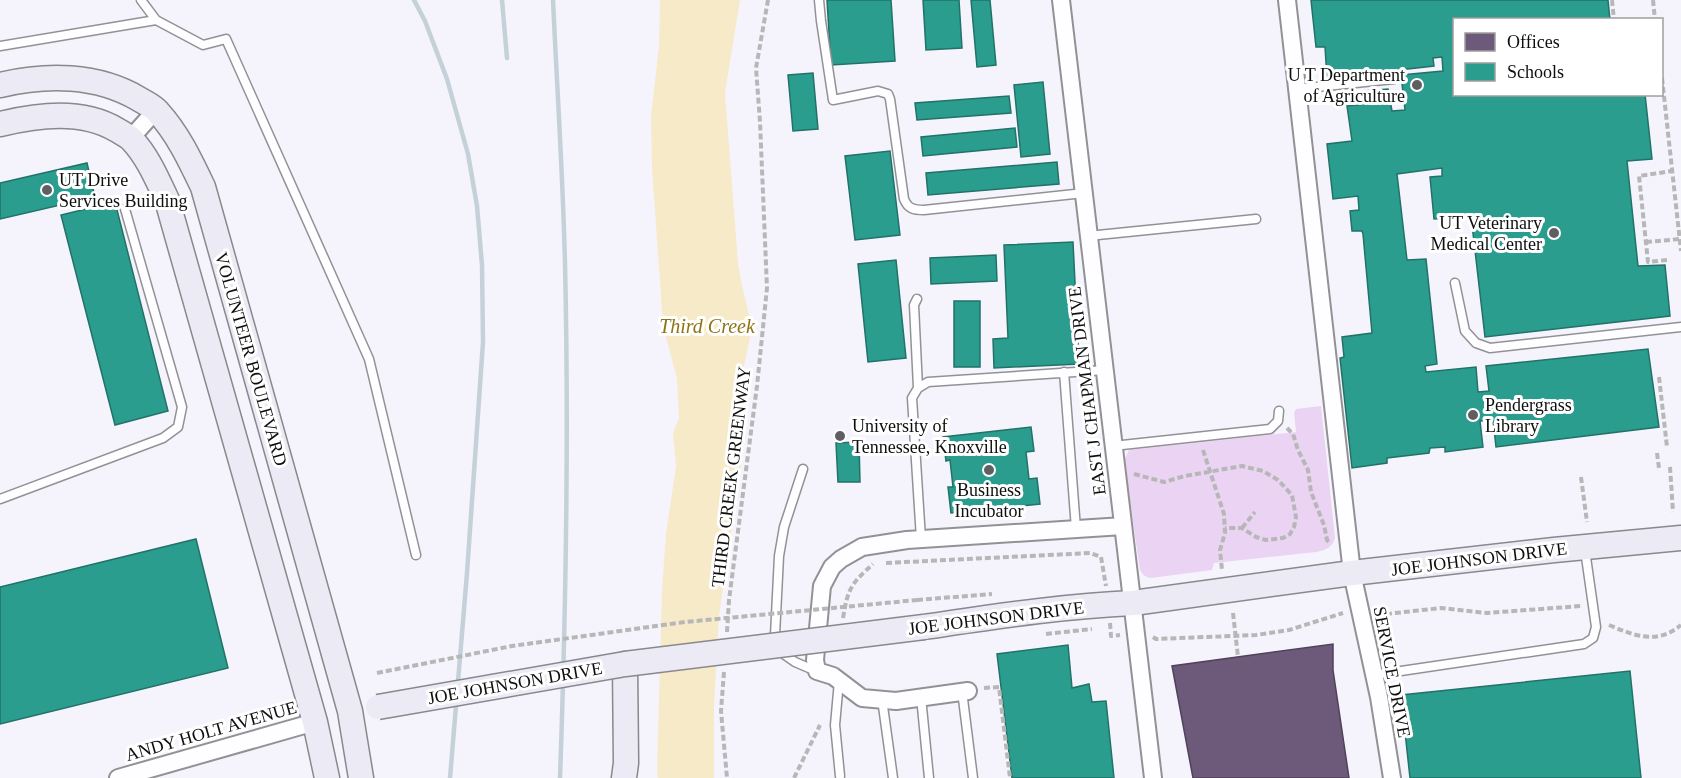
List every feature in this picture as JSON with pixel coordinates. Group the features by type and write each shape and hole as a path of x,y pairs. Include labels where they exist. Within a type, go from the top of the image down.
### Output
{"street":[{"name":"EAST J CHAPMAN DRIVE","path":"1061,0 1153,778"},
{"name":"SERVICE DRIVE","path":"1287,0 1352,573 1379,697 1392,778"},
{"name":"VOLUNTEER BOULEVARD","path":"0,85 33,79 61,78 97,81 126,91 156,110 177,135 202,187 350,711 361,778"},
{"path":"131,138 156,110"},
{"name":"VOLUNTEER BOULEVARD","path":"0,124 28,117 60,116 89,118 110,126 131,138 145,157 167,200 315,722 327,778"},
{"path":"965,691 896,700 862,698 833,676 817,671 815,660 822,586 832,567 861,547 921,539 1123,526"},
{"name":"JOE JOHNSON DRIVE","path":"315,722 350,711 625,664 1004,615 1133,603 1352,573 1681,538"},
{"path":"624,778 626,763 625,664"},
{"name":"ANDY HOLT AVENUE","path":"118,778 315,722"}],"lane":[{"path":"141,0 156,20 203,45 226,39 369,359 416,555"},
{"path":"819,0 833,100 878,91 888,94 904,199 907,205 913,209 924,210 1084,193"},
{"path":"0,46 156,20"},
{"path":"1297,89 1394,79"},
{"path":"0,499 164,438 178,427 183,408 125,209"},
{"path":"1088,236 1256,219"},
{"path":"1455,283 1465,331 1476,342 1490,348 1681,327"},
{"path":"917,299 914,305 918,388"},
{"path":"921,539 912,398 918,388 928,382 1105,370"},
{"path":"1064,372 1076,529"},
{"path":"1113,446 1270,429 1279,416"},
{"path":"803,469 784,526 779,556 775,636 785,655 817,671"},
{"path":"1374,675 1584,644 1593,638 1596,627 1585,547"},
{"path":"839,681 835,725 840,776"},
{"path":"965,691 974,778"},
{"path":"921,697 929,778"},
{"path":"882,699 893,778"}],"path":[{"name":"THIRD CREEK GREENWAY","path":"727,633 767,288 756,68 768,0"},
{"path":"1612,0 1614,18"},
{"path":"1653,0 1655,18"},
{"path":"1663,87 1681,251"},
{"path":"1666,260 1648,262 1639,176 1672,171"},
{"path":"1646,242 1680,239"},
{"path":"1659,377 1667,447"},
{"path":"1279,416 1293,434 1308,470 1311,492 1324,525 1327,540 1335,548"},
{"path":"1201,436 1206,462 1224,514 1225,533 1220,550 1222,571"},
{"path":"1657,453 1659,468"},
{"path":"1130,474 1164,482 1242,466 1263,471 1278,480 1292,495 1296,517 1294,527 1290,534 1283,538 1266,540 1242,528 1225,528"},
{"path":"1670,467 1673,512"},
{"path":"1581,477 1587,522"},
{"path":"1242,528 1255,512"},
{"path":"377,673 512,646 673,624 917,600"},
{"path":"1233,613 1238,657"},
{"path":"1595,618 1628,633 1651,637 1670,634 1681,625"},
{"path":"724,667 721,711 727,778"},
{"path":"965,691 999,687 1010,778"}],"shaded area":[{"path":"1321,406 1335,538 1330,546 1316,552 1214,563 1212,570 1151,578 1143,574 1140,570 1124,461 1129,450 1296,432 1294,413 1296,409"}],"water":[{"name":"Third Creek","path":"660,0 740,0 725,93 738,263 752,328 740,385 744,446 719,616 714,707 714,778 658,778 657,772 662,589 666,534 676,466 673,433 679,418 677,378 665,334 662,310 652,168 651,116 659,46"}],"building: Offices":[{"path":"1333,644 1333,670 1349,778 1193,778 1172,666"}],"building: Schools":[{"path":"827,0 891,0 895,61 831,65"},
{"path":"923,0 959,0 962,48 926,50"},
{"path":"971,0 990,0 996,65 977,67"},
{"name":"UT Veterinary Medical Center","path":"1311,0 1608,0 1610,18 1453,18 1453,96 1645,96 1652,159 1627,161 1638,266 1665,265 1670,316 1485,337 1471,216 1434,219 1430,177 1442,176 1442,168 1397,174 1407,260 1426,259 1437,364 1425,366 1426,372 1476,367 1478,392 1489,391 1486,366 1648,349 1659,427 1496,447 1493,420 1480,421 1483,447 1445,452 1445,447 1430,448 1429,453 1387,458 1387,463 1352,468 1340,358 1344,357 1342,337 1372,333 1363,234 1362,231 1352,231 1350,211 1359,210 1358,196 1333,199 1327,144 1352,141 1347,106 1365,104 1364,91 1388,89 1392,111 1405,110 1401,75 1443,71 1442,57 1433,58 1434,66 1327,78 1325,47 1316,47"},
{"path":"813,73 818,129 793,131 788,75"},
{"path":"1043,82 1050,154 1021,157 1014,85"},
{"path":"1009,96 1011,113 917,120 915,103"},
{"path":"1015,128 1017,147 923,156 921,137"},
{"path":"890,151 900,235 855,240 845,156"},
{"path":"1057,162 1059,184 928,195 926,173"},
{"name":"UT Drive Services Building","path":"87,163 95,197 0,219 0,183"},
{"path":"115,202 168,411 115,425 61,215"},
{"path":"1073,242 1079,364 994,368 993,339 1008,338 1004,245"},
{"path":"996,255 997,281 931,284 930,258"},
{"path":"896,260 906,358 868,362 858,264"},
{"path":"954,301 980,301 980,367 954,367"},
{"name":"Business Incubator","path":"1031,427 1034,451 1026,452 1029,479 1037,478 1040,504 951,513 948,487 953,487 950,460 946,461 943,437"},
{"path":"859,442 860,482 838,482 836,443"},
{"path":"196,539 228,668 0,724 0,587"},
{"path":"1068,645 1072,688 1089,684 1092,702 1106,701 1114,778 1012,778 997,654"},
{"path":"1630,671 1641,778 1410,778 1401,695"}],"railway":[{"path":"414,0 425,21 447,79 468,154 477,206 482,265 483,342 450,778"},
{"path":"502,0 507,58"},
{"path":"553,0 563,198 567,392 560,778"}],"place":[{"name":"U T Department of Agriculture","path":"1417,85"},
{"name":"UT Drive Services Building","path":"47,190"},
{"name":"UT Veterinary Medical Center","path":"1554,233"},
{"name":"Pendergrass Library","path":"1473,415"},
{"name":"University of Tennessee, Knoxville","path":"840,436"},
{"name":"Business Incubator","path":"989,470"}]}
